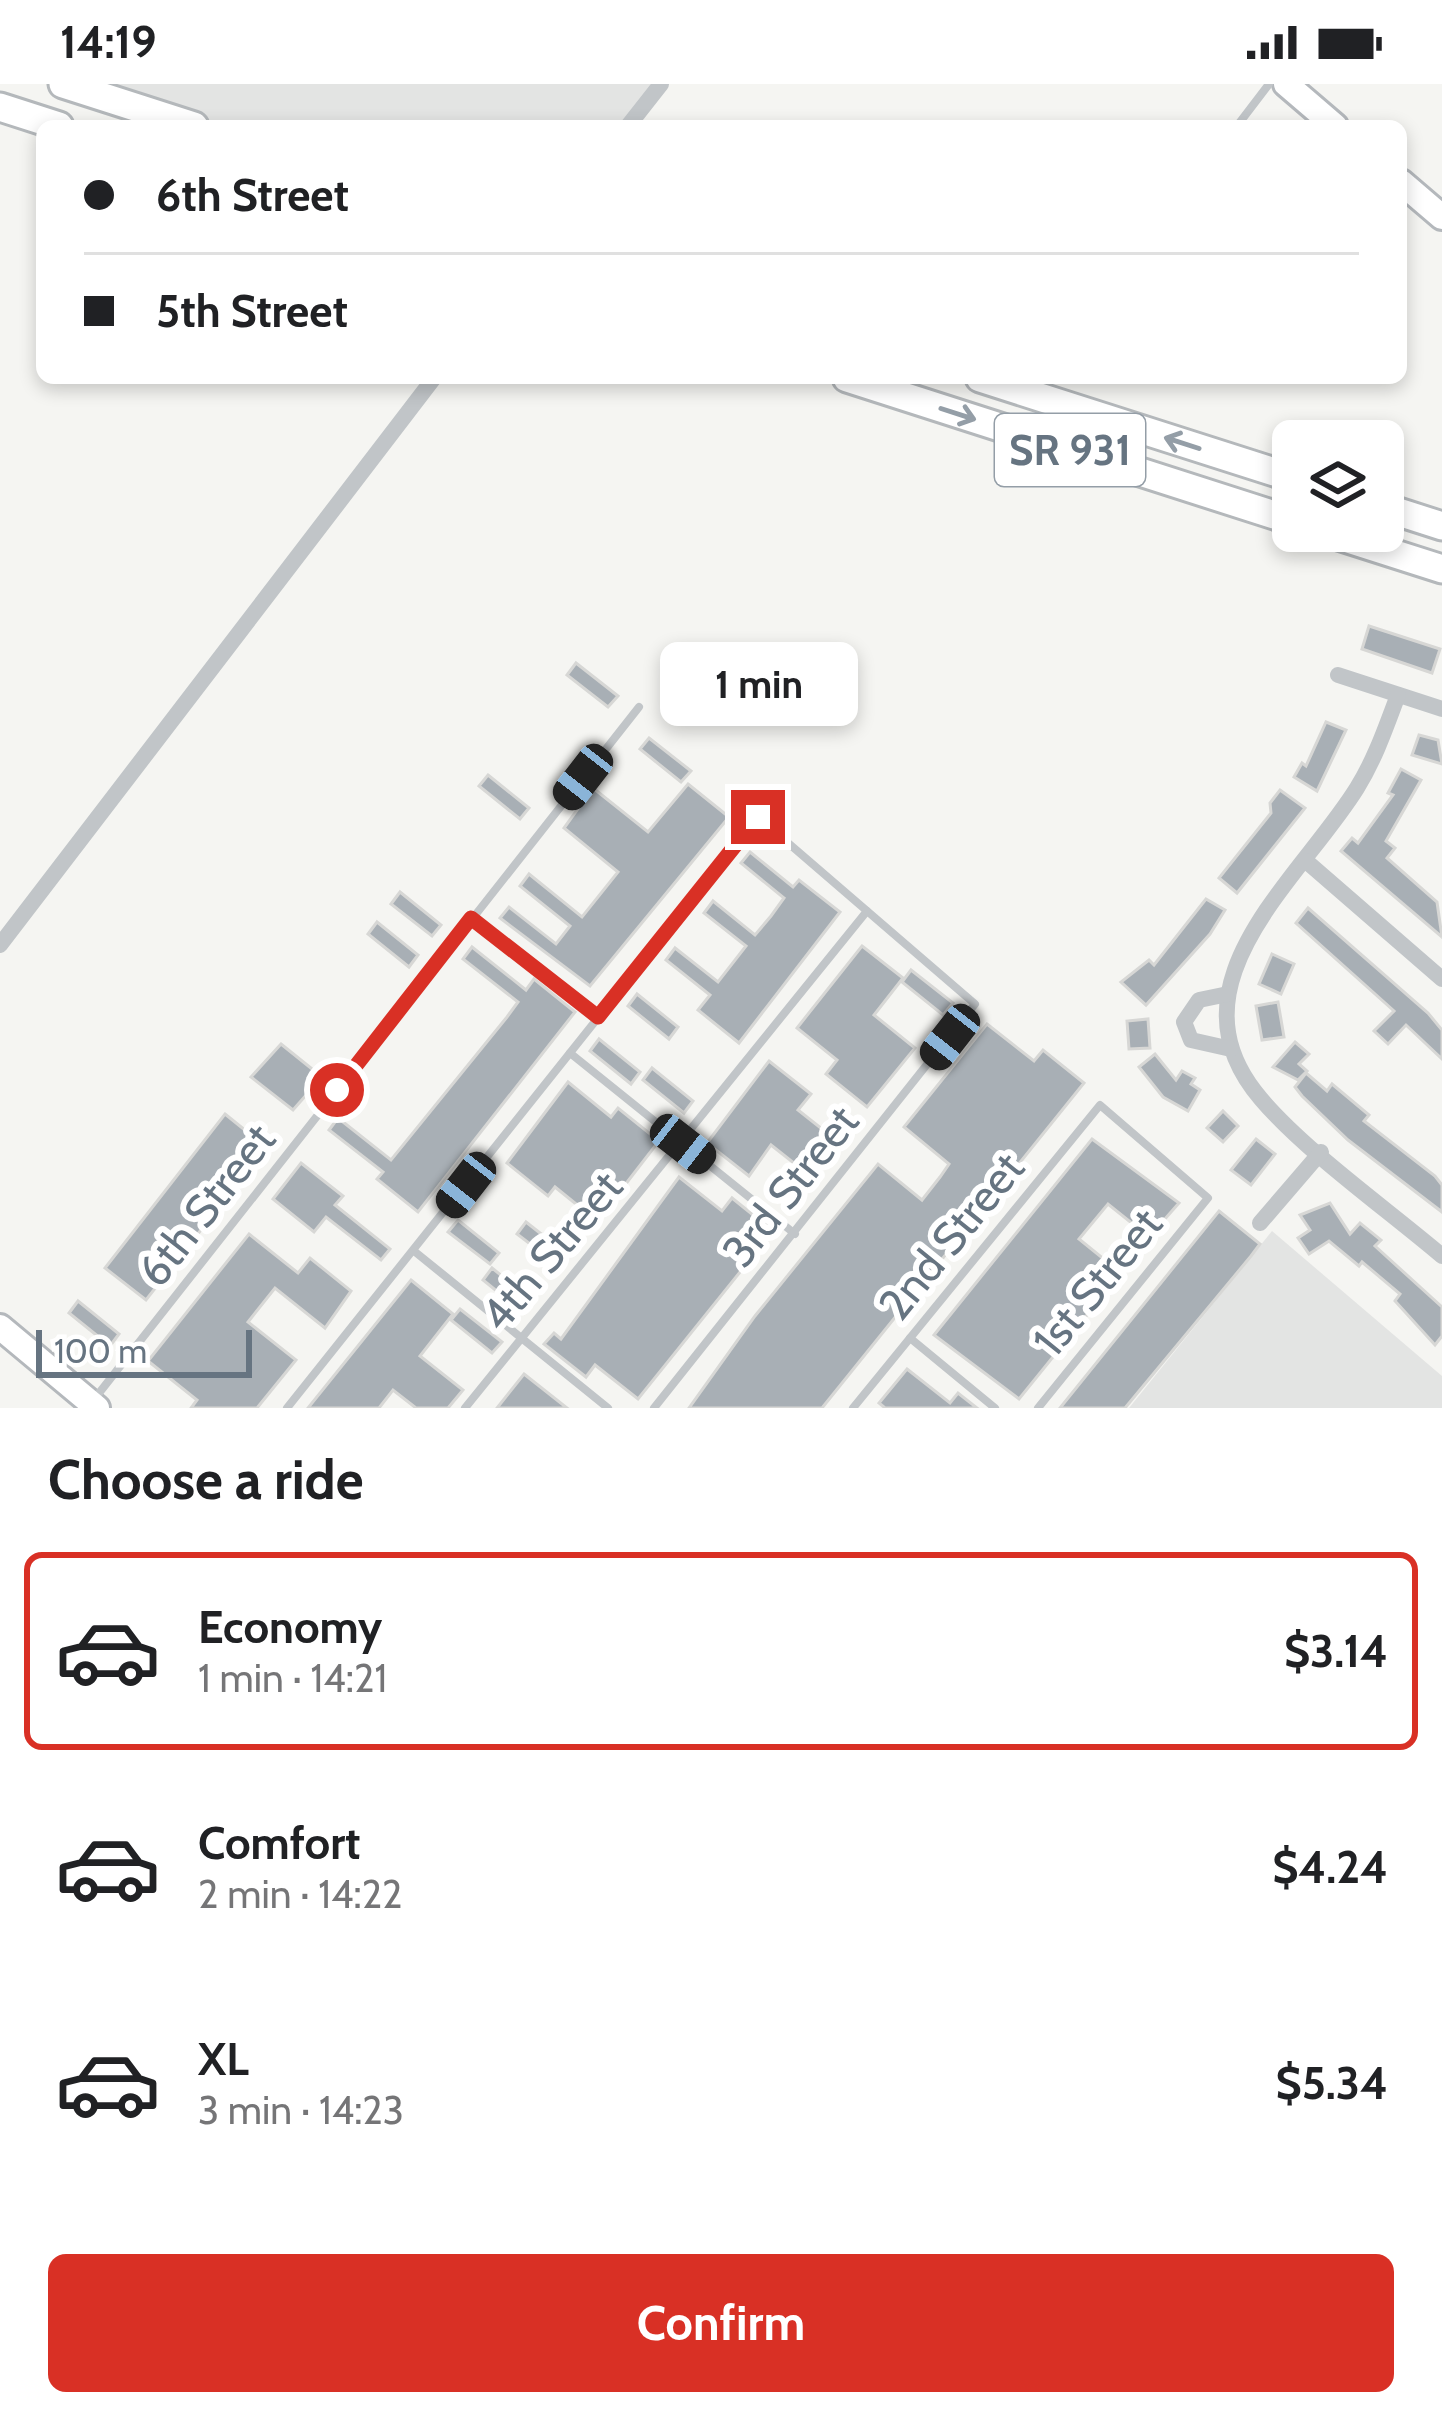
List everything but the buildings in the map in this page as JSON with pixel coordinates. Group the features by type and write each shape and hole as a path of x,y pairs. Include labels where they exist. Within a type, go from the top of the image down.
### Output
{"main road":[{"path":"63,84 175,120"},
{"path":"0,107 40,120"},
{"name":"SR 931","path":"866,384 1272,514"},
{"name":"SR 931","path":"1028,385 1272,471"},
{"path":"1404,514 1442,526"},
{"path":"1389,552 1442,569"}],"street":[{"path":"633,120 661,84"},
{"path":"1286,84 1328,120"},
{"path":"1407,187 1442,218"},
{"path":"0,945 429,384"},
{"path":"1337,675 1442,710"},
{"path":"1398,695 1358,787 1255,925 1235,962 1228,994 1231,1049 1256,1094 1442,1256"},
{"path":"1306,861 1442,979"},
{"path":"1228,994 1199,1000 1184,1022 1191,1040 1231,1049"},
{"path":"1260,1223 1321,1152"},
{"path":"0,1327 94,1405"}],"lane":[{"path":"1242,120 1269,84"},
{"name":"6th Street","path":"94,1405 639,706"},
{"path":"287,1408 758,817 868,911"},
{"name":"3rd Street","path":"654,1408 975,1004 868,911"},
{"name":"4th Street","path":"465,1408 868,911"},
{"path":"471,918 598,1017"},
{"path":"570,1054 795,1234"},
{"name":"1st Street","path":"1038,1408 1208,1198 1100,1105"},
{"name":"2nd Street","path":"853,1408 1100,1105"},
{"path":"414,1251 608,1408"},
{"path":"910,1338 995,1408"}],"shaded area":[{"path":"63,84 662,84 634,120 175,120"},
{"path":"1272,1231 1442,1376 1442,1408 1129,1408"}],"route":[{"path":"337,1090 471,918 598,1017 758,817"}]}
